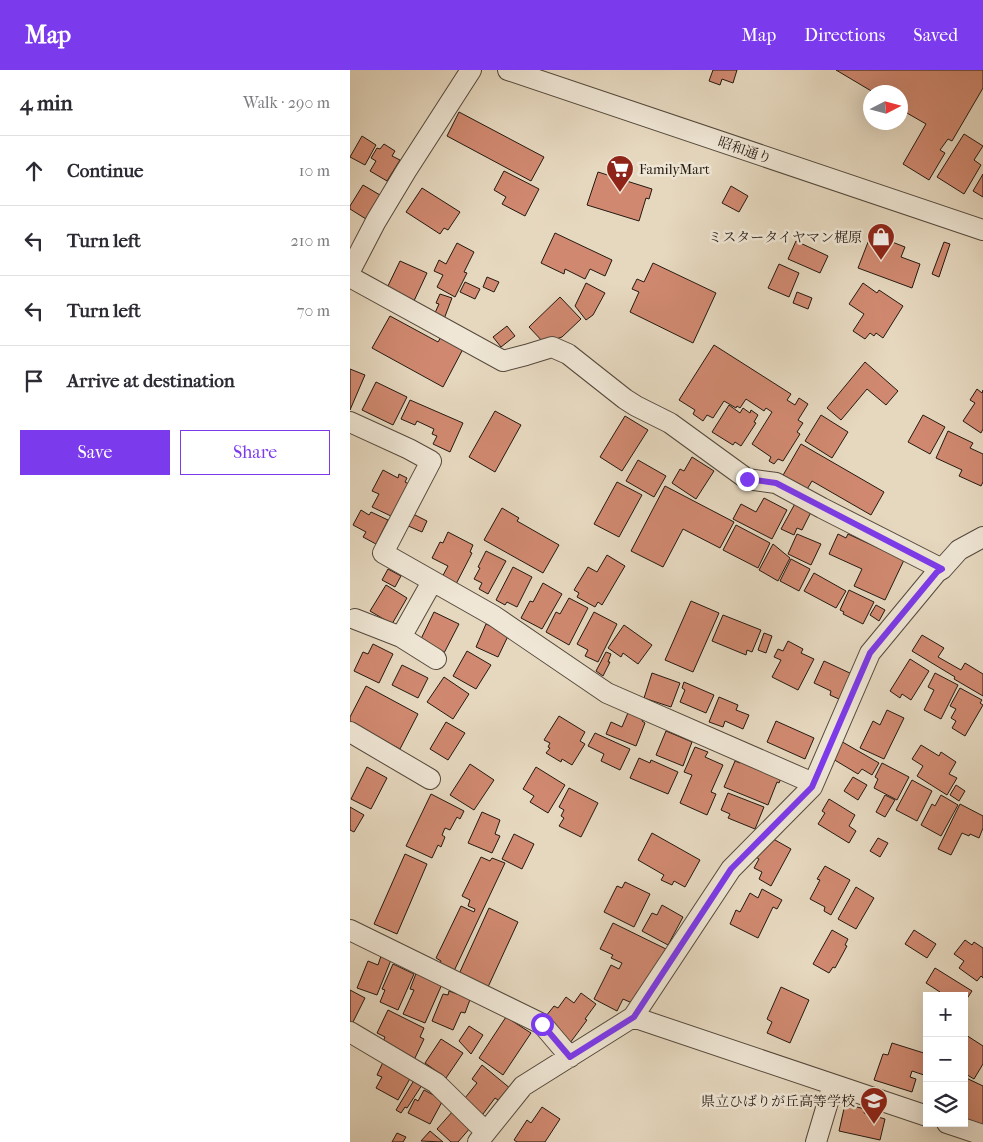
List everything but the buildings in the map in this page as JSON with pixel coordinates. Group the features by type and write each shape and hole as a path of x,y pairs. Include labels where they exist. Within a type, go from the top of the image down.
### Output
{"street":[{"path":"350,271 376,220 471,70"},
{"name":"昭和通り","path":"508,70 983,230"},
{"path":"350,277 503,361 552,347 568,354 636,406 670,423 747,479 776,483 942,569"},
{"path":"350,422 431,461 383,553 494,616 607,693 813,783"},
{"path":"350,1032 436,1083 482,1137 523,1086 634,1017 731,869 812,787 870,653 937,572 959,550 983,537"},
{"path":"400,637 432,582"},
{"path":"355,619 400,637 436,659"},
{"path":"350,732 430,779"},
{"path":"350,930 542,1024 570,1057"},
{"path":"634,1017 923,1115"},
{"path":"816,1142 833,1084"},
{"path":"959,1127 983,1135"}],"place":[{"name":"FamilyMart","path":"620,193"},
{"name":"ミスタータイヤマン梶原","path":"881,261"},
{"name":"県立ひばりが丘高等学校","path":"874,1125"}],"route":[{"path":"542,1024 570,1057 634,1017 731,869 812,787 870,653 937,572 942,569 776,483 747,479"}]}
